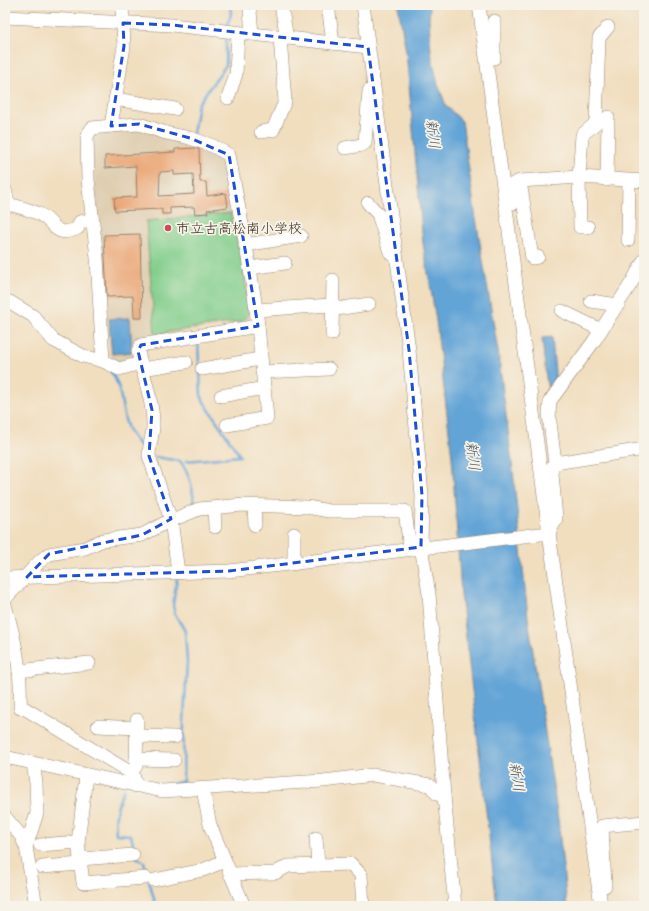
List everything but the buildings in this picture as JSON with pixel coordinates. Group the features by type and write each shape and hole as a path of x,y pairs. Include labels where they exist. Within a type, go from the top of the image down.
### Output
{"street":[{"path":"111,126 124,46 122,5"},
{"path":"261,132 273,130 285,101 284,37 281,5"},
{"path":"328,5 333,43"},
{"path":"363,5 409,350 422,495 416,548"},
{"path":"479,5 514,259 548,533 602,901"},
{"path":"250,12 252,34"},
{"path":"5,17 172,25 368,47"},
{"path":"491,95 496,83 493,43 494,21"},
{"path":"588,227 580,227 579,177 582,135 596,123 599,38 608,27"},
{"path":"228,98 236,74 238,33"},
{"path":"345,148 362,145 365,142 369,91 374,84"},
{"path":"115,99 175,109"},
{"path":"607,180 608,117"},
{"path":"103,361 97,258 91,220 87,136 92,128 139,124 213,146 228,155 246,245 258,326 267,418 227,425"},
{"path":"514,259 519,256 519,251 512,192 513,184 520,181 579,177 607,180 644,181"},
{"path":"520,181 532,258 538,257"},
{"path":"628,240 632,218 629,181"},
{"path":"5,189 7,206 42,215 55,229 64,232 78,228 80,222 91,220"},
{"path":"368,203 378,214 390,252 398,261"},
{"path":"246,245 300,236"},
{"path":"556,463 549,414 550,401 601,330 644,260"},
{"path":"250,268 285,263"},
{"path":"332,334 334,307 333,280"},
{"path":"591,301 618,304"},
{"path":"5,304 10,302 33,316 53,340 66,348 83,356 103,361 119,369 186,362"},
{"path":"256,310 331,305 336,308 369,304"},
{"path":"562,311 601,330"},
{"path":"178,572 172,520 150,456 149,445 154,427 152,410 138,351 141,345 258,326"},
{"path":"202,370 261,366 330,368"},
{"path":"222,396 264,388"},
{"path":"548,533 556,519 552,473 552,467 556,463 644,449"},
{"path":"254,506 255,525"},
{"path":"5,599 27,577 40,561 49,554 85,548 103,540 142,535 199,509 254,506 307,507 329,511 405,511 429,594 444,796 455,906"},
{"path":"214,508 215,527"},
{"path":"5,578 229,571 435,545 548,533"},
{"path":"294,534 294,564"},
{"path":"5,605 15,641 19,671 20,708 24,708 133,774 136,786"},
{"path":"19,671 89,663"},
{"path":"98,726 136,728 175,737"},
{"path":"131,773 136,766 136,728"},
{"path":"5,757 86,776 162,791 203,790 323,781 373,775 430,785 437,794 444,796"},
{"path":"136,759 174,760"},
{"path":"26,847 37,813 36,783 33,763"},
{"path":"86,776 78,842 82,883 115,885 149,879 187,878 224,861"},
{"path":"203,790 210,825 244,906"},
{"path":"5,817 17,831 26,847 36,906"},
{"path":"602,901 606,883 602,826 644,822"},
{"path":"316,838 318,865"},
{"path":"40,845 78,842"},
{"path":"42,867 133,855"},
{"path":"230,874 275,873 288,866 351,864 361,875 363,906"}],"highlighted area":[{"path":"123,23 172,25 368,47 409,350 422,495 421,547 229,571 27,577 49,554 142,535 171,519 149,456 152,410 138,351 141,345 258,326 229,155 190,138 139,124 111,126 124,46"}],"shaded area":[{"name":"市立古高松南小学校","path":"137,127 195,144 215,154 222,160 246,270 252,317 248,323 145,339 132,347 134,356 129,363 123,364 115,361 110,355 103,258 95,199 91,137 95,132"}],"green space":[{"path":"230,213 244,270 249,314 242,321 155,334 146,221"}],"water":[{"name":"新川","path":"398,5 430,5 429,18 431,53 437,81 446,106 462,121 475,213 498,351 513,471 528,618 558,819 567,906 497,906 461,594 452,457 436,320 423,243 406,51"},
{"path":"130,318 132,352 112,354 109,319"},
{"path":"552,337 556,385 547,386 542,338"}],"waterway":[{"path":"227,26 231,14 230,5"},
{"path":"193,134 198,104 226,65 226,35"},
{"path":"5,274 7,258 6,214"},
{"path":"198,340 199,365"},
{"path":"110,371 118,385 124,417 130,433 144,450"},
{"path":"186,461 240,456 204,402 201,395 200,372"},
{"path":"155,457 180,461 191,483 193,506"},
{"path":"168,785 183,781 187,662 185,631 175,614 173,605 177,578"},
{"path":"124,789 115,822 116,834 131,835 135,852"},
{"path":"136,857 144,862 147,874"},
{"path":"149,881 156,906"}],"place":[{"name":"市立古高松南小学校","path":"168,228"}]}
